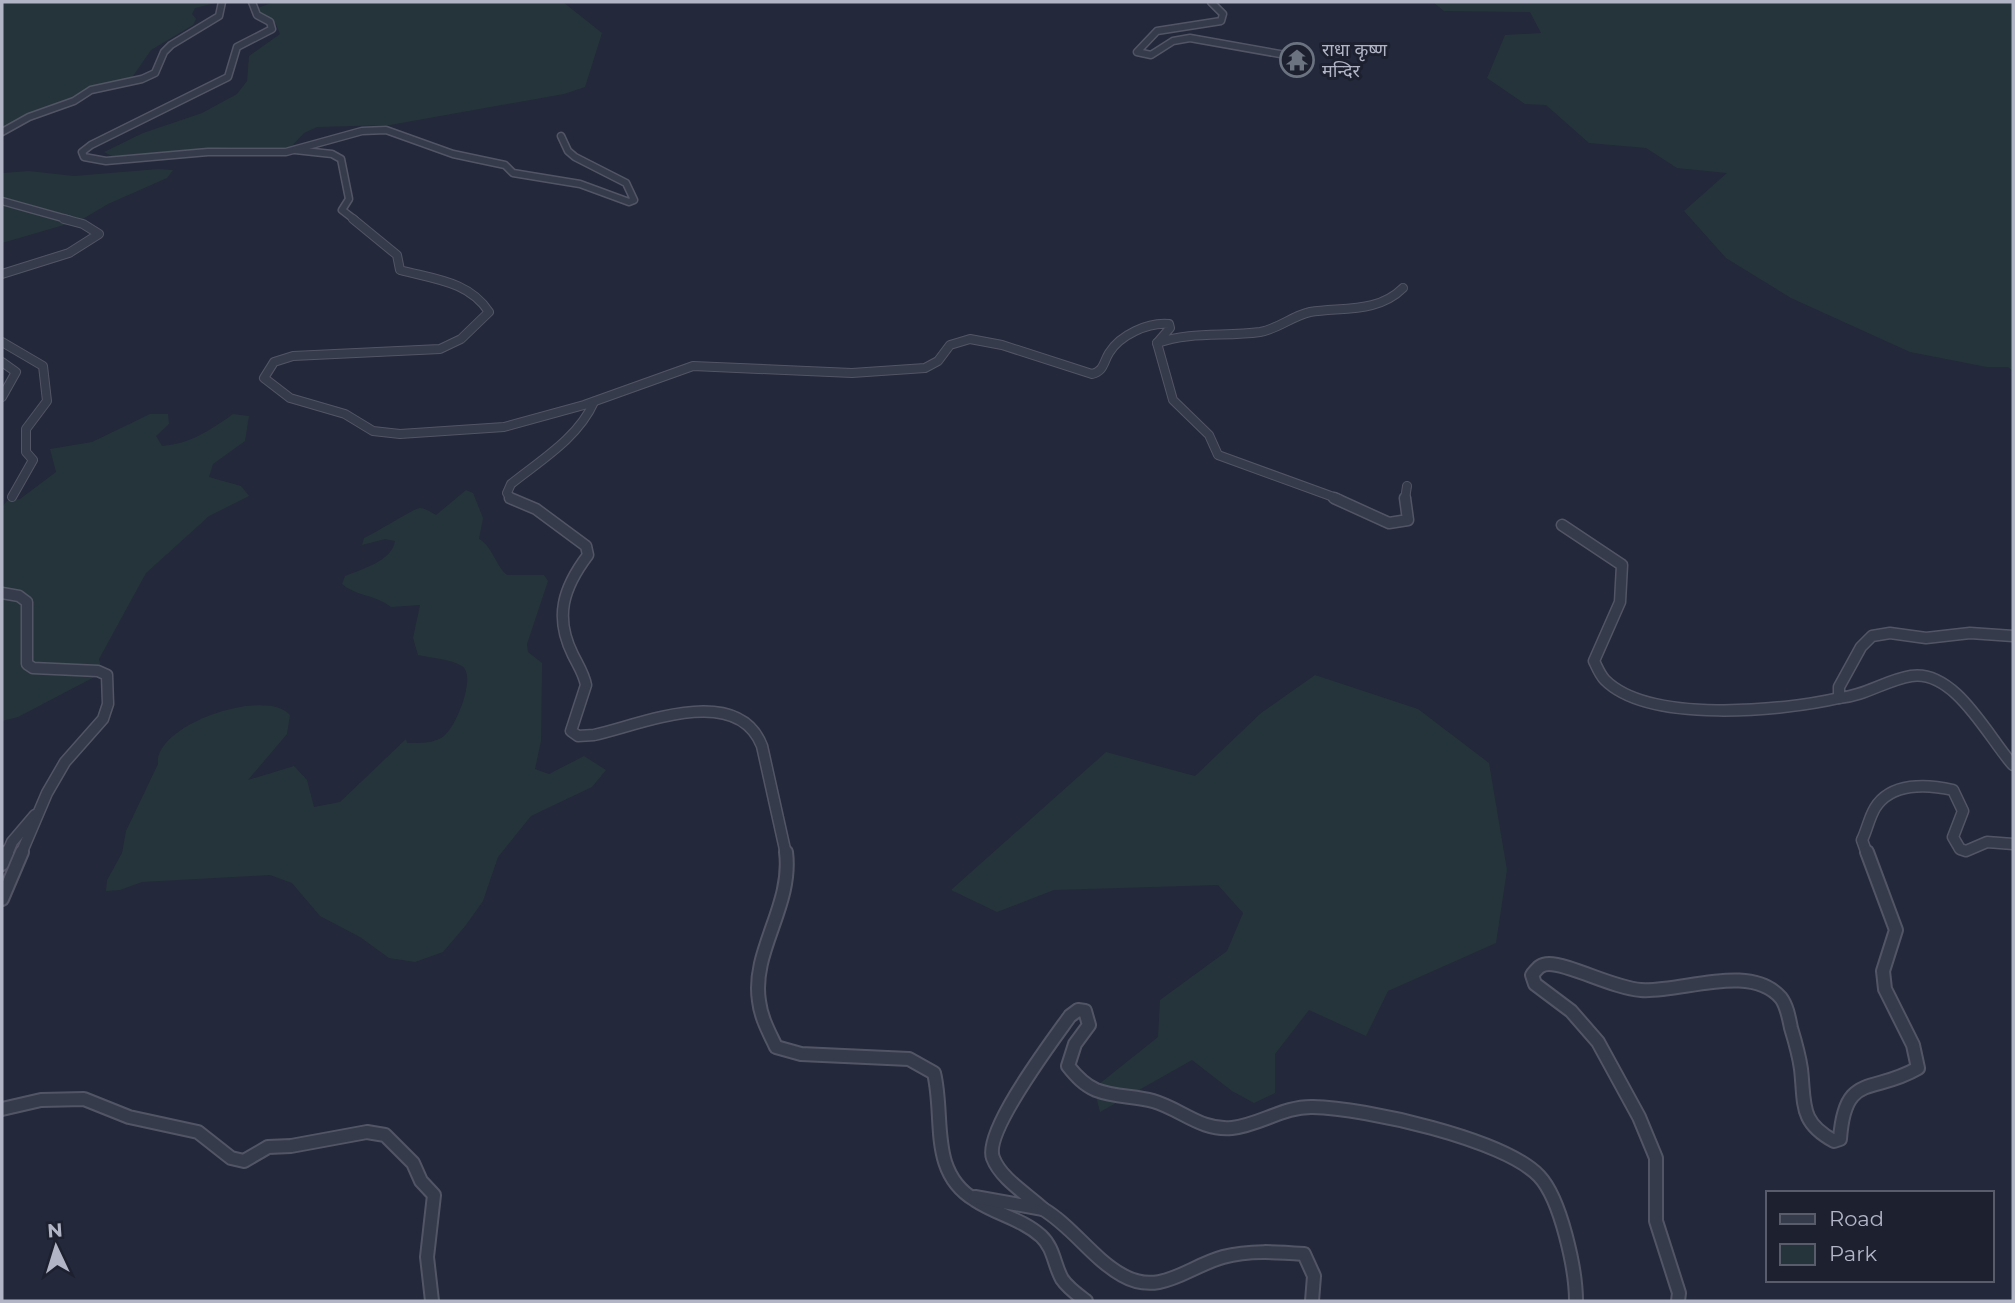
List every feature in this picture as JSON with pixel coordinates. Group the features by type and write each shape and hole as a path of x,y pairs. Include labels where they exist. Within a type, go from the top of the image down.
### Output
{"street":[{"path":"2,132 22,120 74,101 91,90 142,79 155,73 164,52 219,16 222,2"},
{"path":"252,2 251,8 270,22 272,29 237,47 228,77 82,152 84,157 106,162 208,152 295,150 332,154 341,159 349,198 342,210 397,255 400,270 466,290 489,312 461,339 439,349 293,356 273,362 264,378 281,394 345,414 373,431 400,433 504,427 594,402 693,366 724,365 852,373 925,368 938,361 950,345 970,339 1002,345 1086,375 1101,370 1110,351 1123,339 1150,325 1169,324 1170,328 1157,342 1158,354 1166,366 1171,398 1205,428 1214,440 1218,455 1228,461 1259,467 1316,493 1357,506 1390,523 1408,520 1405,500 1407,486"},
{"path":"1211,2 1223,14 1221,21 1157,32 1137,52 1151,55 1177,39 1199,38 1297,57"},
{"path":"295,150 362,131 386,130 453,153 505,165 513,173 557,179 629,202 634,200 633,193 621,180 568,152 561,136"},
{"path":"2,201 83,223 99,234 95,239 67,253 2,274"},
{"path":"1157,342 1191,332 1259,332 1281,327 1305,314 1387,301 1403,288"},
{"path":"2,342 43,366 42,373 48,392 47,401 26,429 26,452 33,460 32,466 15,486 12,497"},
{"path":"2,362 16,372 2,397"},
{"path":"594,402 591,412 571,434 511,484 507,493 512,500 536,509 586,546 588,555 575,572 559,610 563,633 585,679 586,695 570,722 571,731 578,736 607,735 680,712 708,712 746,722 758,736 772,788 788,873 774,934 757,974 757,993 763,1025 776,1046 801,1054 909,1059 934,1073 941,1095 944,1167 958,1190 1040,1235 1052,1250 1063,1281 1086,1301"},
{"path":"1562,525 1622,565 1625,581 1594,661 1603,682 1624,692 1674,706 1707,709 1787,709 1870,693 1915,675 1933,678 1958,694 1998,751 2013,765"},
{"path":"2,593 19,596 27,602 27,664 33,668 98,671 107,675 108,704 103,719 65,762 40,810 2,898"},
{"path":"1839,698 1839,687 1861,647 1872,636 1890,633 1926,638 1970,634 2013,636"},
{"path":"1678,1301 1679,1293 1656,1226 1654,1209 1658,1173 1649,1139 1607,1053 1585,1023 1566,1005 1535,984 1532,975 1538,967 1550,964 1642,990 1668,989 1697,982 1761,984 1785,1003 1801,1069 1801,1103 1810,1124 1823,1136 1834,1141 1840,1139 1842,1114 1853,1094 1863,1085 1912,1073 1919,1068 1918,1054 1908,1039 1883,978 1884,959 1894,944 1896,930 1862,840 1875,806 1888,794 1904,789 1942,787 1952,790 1963,811 1953,838 1959,849 1966,851 1987,842 2013,844"},
{"path":"2,864 12,842 40,810"},
{"path":"1043,1209 998,1166 992,1155 992,1141 1001,1119 1070,1016 1078,1010 1085,1011 1089,1026 1075,1044 1068,1066 1086,1086 1110,1095 1156,1102 1205,1126 1220,1129 1241,1128 1271,1114 1312,1107 1429,1130 1493,1147 1518,1159 1542,1179 1554,1201 1575,1270 1576,1301"},
{"path":"2,1109 41,1100 84,1099 129,1117 198,1132 231,1158 244,1161 268,1147 291,1146 368,1132 385,1135 413,1163 421,1181 434,1195 427,1257 432,1301"},
{"path":"968,1196 1043,1209 1057,1216 1102,1263 1138,1283 1167,1282 1224,1257 1304,1254 1312,1262 1315,1290 1312,1301"}],"green space":[{"path":"2,2 219,2 195,8 192,14 196,19 193,25 151,50 133,76 124,82 2,128"},
{"path":"275,2 563,2 602,33 585,87 564,94 390,125 317,127 304,133 291,147 233,147 112,156 104,152 143,133 202,113 237,94 247,81 249,56 280,34 276,24 255,14 254,9"},
{"path":"1433,2 2013,2 2013,371 2008,367 1987,367 1910,352 1791,298 1726,258 1684,211 1727,173 1677,168 1646,148 1589,143 1546,105 1525,104 1487,78 1505,35 1541,33 1530,12 1444,11"},
{"path":"173,170 167,178 108,204 81,220 2,243 2,173 29,171 74,176"},
{"path":"150,414 168,414 169,424 156,436 162,446 200,435 233,414 249,416 245,441 213,464 209,477 241,486 249,496 209,516 146,573 99,659 102,673 18,717 2,721 2,507 7,501 20,499 56,472 50,449 92,442"},
{"path":"466,490 473,493 483,518 479,539 488,547 503,571 507,575 544,575 548,581 527,644 528,652 542,663 541,741 535,769 549,774 584,756 606,770 592,787 531,816 498,857 483,901 466,925 443,952 415,962 389,958 360,937 320,916 292,883 270,875 142,882 120,890 106,891 107,880 122,853 126,831 158,764 162,749 174,736 192,724 214,714 259,705 278,707 290,715 287,734 248,780 294,766 307,780 314,807 340,802 406,739 407,743 431,742 440,739 449,731 463,701 466,672 462,666 452,662 418,655 413,638 420,605 391,607 342,584 345,576 382,559 393,548 395,541 385,539 362,545 364,538 416,509 424,509 436,515"},
{"path":"1315,675 1418,709 1489,763 1507,870 1496,943 1388,991 1366,1036 1309,1010 1275,1054 1275,1093 1254,1103 1232,1091 1192,1060 1100,1112 1094,1088 1158,1037 1160,1000 1227,951 1243,913 1218,885 1054,890 997,912 951,890 1106,752 1195,776 1261,713"}],"place":[{"name":"राधा कृष्ण मन्दिर","path":"1297,60"}]}
